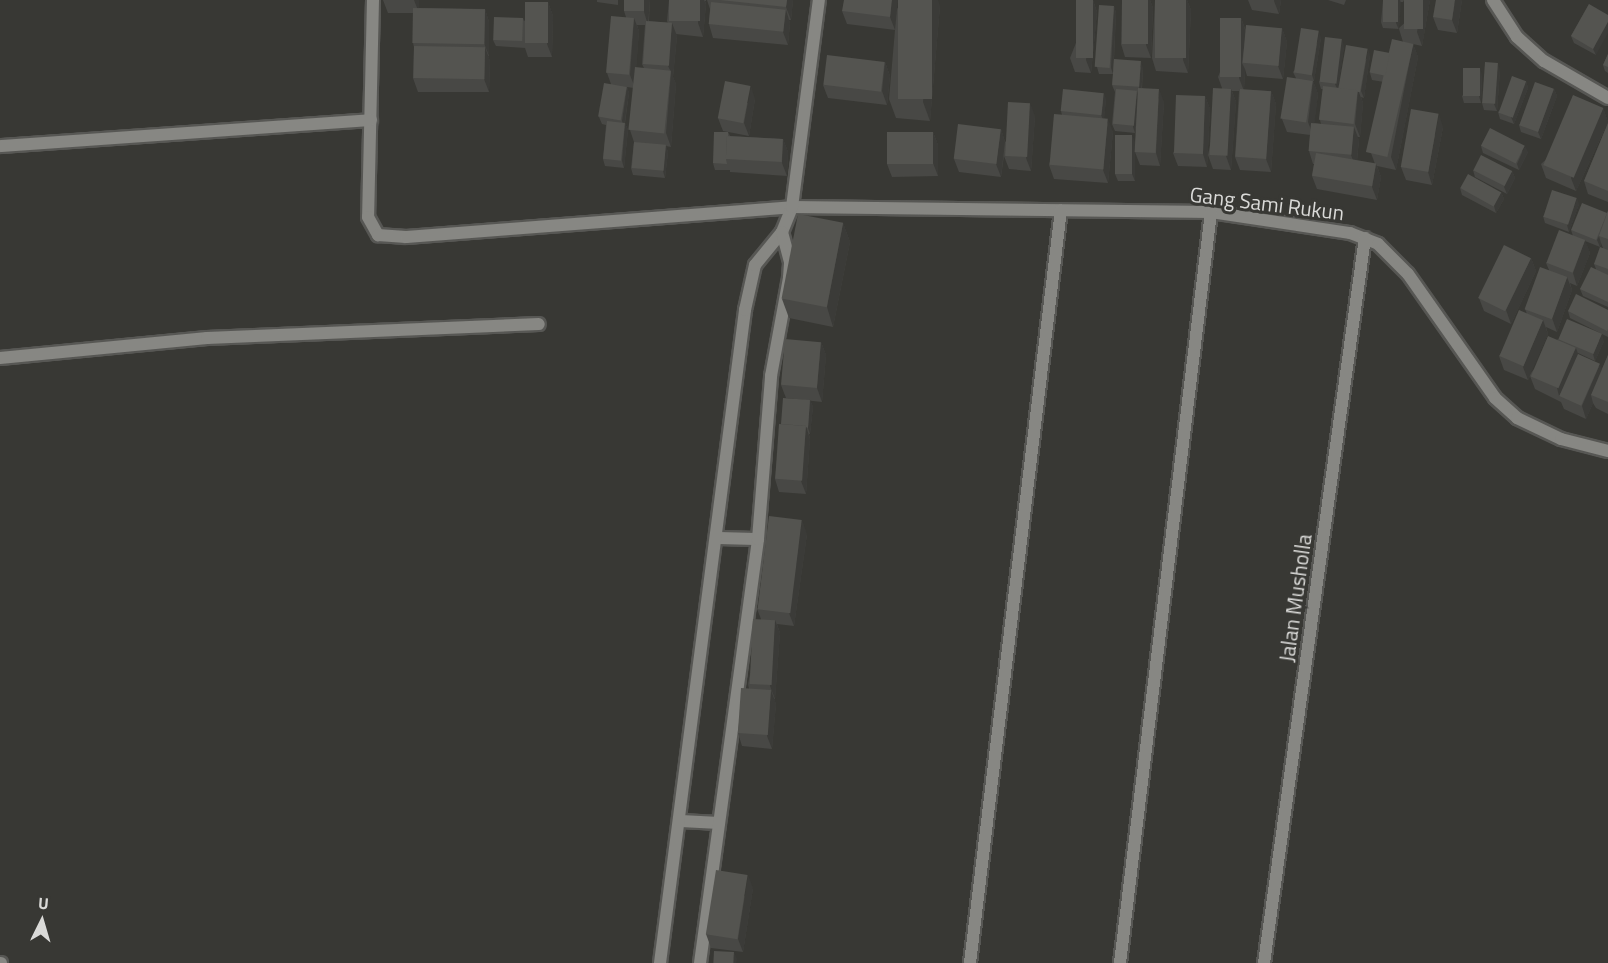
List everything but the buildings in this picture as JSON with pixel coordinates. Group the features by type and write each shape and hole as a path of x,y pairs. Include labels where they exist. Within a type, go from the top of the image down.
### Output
{"street":[{"path":"0,146 371,120 373,0"},
{"path":"660,963 681,821 751,279 755,265 782,232 792,207 819,0"},
{"path":"1493,0 1517,37 1544,61 1608,98"},
{"name":"Gang Sami Rukun","path":"371,120 368,217 378,235 406,237 792,207 1211,213 1365,238 1378,244 1408,274 1495,398 1517,418 1561,439 1608,451"},
{"path":"970,963 1061,210"},
{"path":"1120,963 1211,213"},
{"path":"700,963 758,539 771,376 789,278 790,262 782,232"},
{"name":"Jalan Musholla","path":"1264,963 1365,238"},
{"path":"0,358 207,338 539,324"},
{"path":"716,538 758,539"},
{"path":"681,821 719,823"}]}
